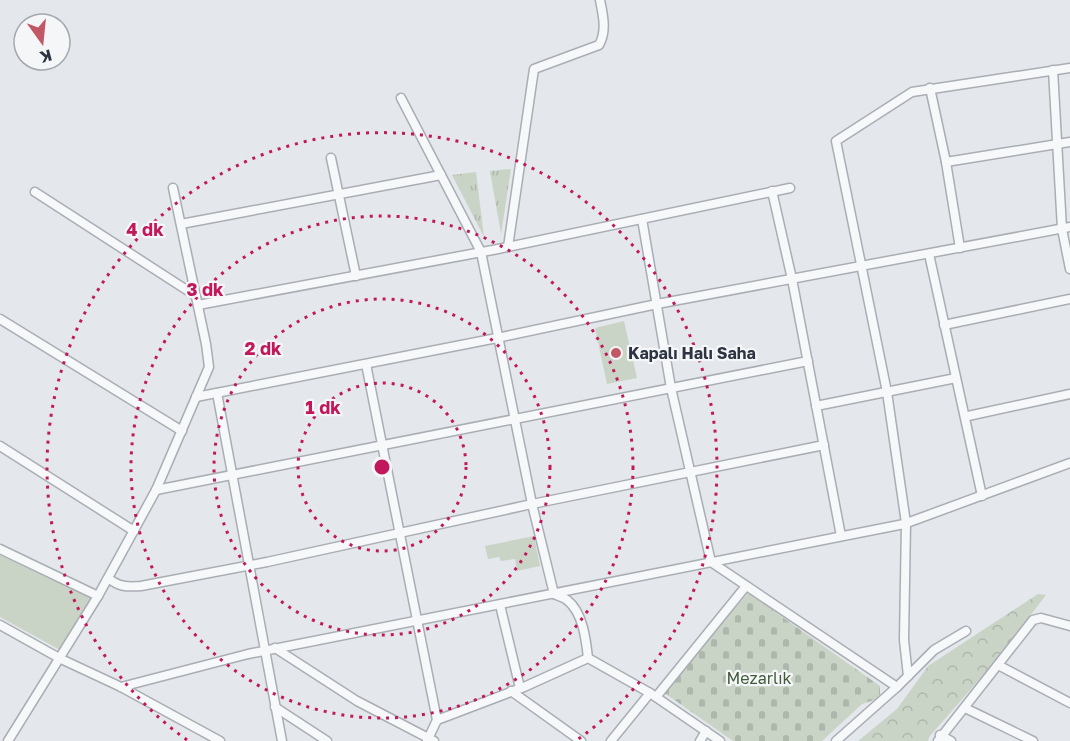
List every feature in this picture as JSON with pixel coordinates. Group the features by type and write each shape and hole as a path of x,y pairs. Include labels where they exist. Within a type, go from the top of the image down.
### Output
{"street":[{"path":"508,247 534,69 599,45 603,38 604,20 600,0"},
{"path":"908,676 904,640 906,523 887,392 836,141 912,92 1070,68"},
{"path":"1053,70 1056,144 1070,269"},
{"path":"930,88 946,162 960,248"},
{"path":"401,98 481,252 532,504 554,594"},
{"path":"946,162 1070,142"},
{"path":"331,158 356,276"},
{"path":"181,224 441,175"},
{"path":"8,741 98,596 134,531 156,490 209,367 174,188"},
{"path":"198,306 508,247 790,188"},
{"path":"772,191 792,279 841,536"},
{"path":"35,192 196,296"},
{"path":"642,219 671,388 711,562 897,687"},
{"path":"196,397 657,304 1066,228"},
{"path":"929,254 982,495"},
{"path":"944,325 1070,299"},
{"path":"0,319 182,431"},
{"path":"156,490 807,361"},
{"path":"270,649 357,701 430,740 437,720 366,364"},
{"path":"816,406 956,378"},
{"path":"217,393 248,566 270,649 275,707 282,741"},
{"path":"968,416 1070,394"},
{"path":"108,578 116,585 123,587 141,586 248,566 532,504 824,445"},
{"path":"0,446 134,531"},
{"path":"121,687 270,649 906,523 1070,463"},
{"path":"0,549 98,596"},
{"path":"611,741 746,586"},
{"path":"554,594 567,599 574,607 584,632 588,658"},
{"path":"500,604 516,690 581,741"},
{"path":"951,741 939,738 1037,618 1070,626"},
{"path":"0,626 60,659 121,687 220,741"},
{"path":"836,741 897,687 934,650 966,631"},
{"path":"588,658 653,695 720,741"},
{"path":"437,720 516,690 588,658"},
{"path":"998,665 1070,703"},
{"path":"275,707 327,741"},
{"path":"965,708 1033,741"},
{"path":"700,741 706,732"}],"green space":[{"path":"511,169 501,234 490,171"},
{"path":"476,172 484,237 452,175"},
{"name":"Kapalı Halı Saha","path":"624,321 637,378 607,384 595,328"},
{"path":"534,536 540,566 517,571 515,559 501,561 499,557 488,559 485,546"},
{"path":"0,555 91,598 60,650 0,617"},
{"name":"Mezarlık","path":"748,593 880,686 880,698 862,704 822,741 733,741 663,692"},
{"path":"1038,594 1046,595 992,665 929,737 928,741 858,741 897,709 928,666"}],"place":[{"name":"Kapalı Halı Saha","path":"616,353"}]}
